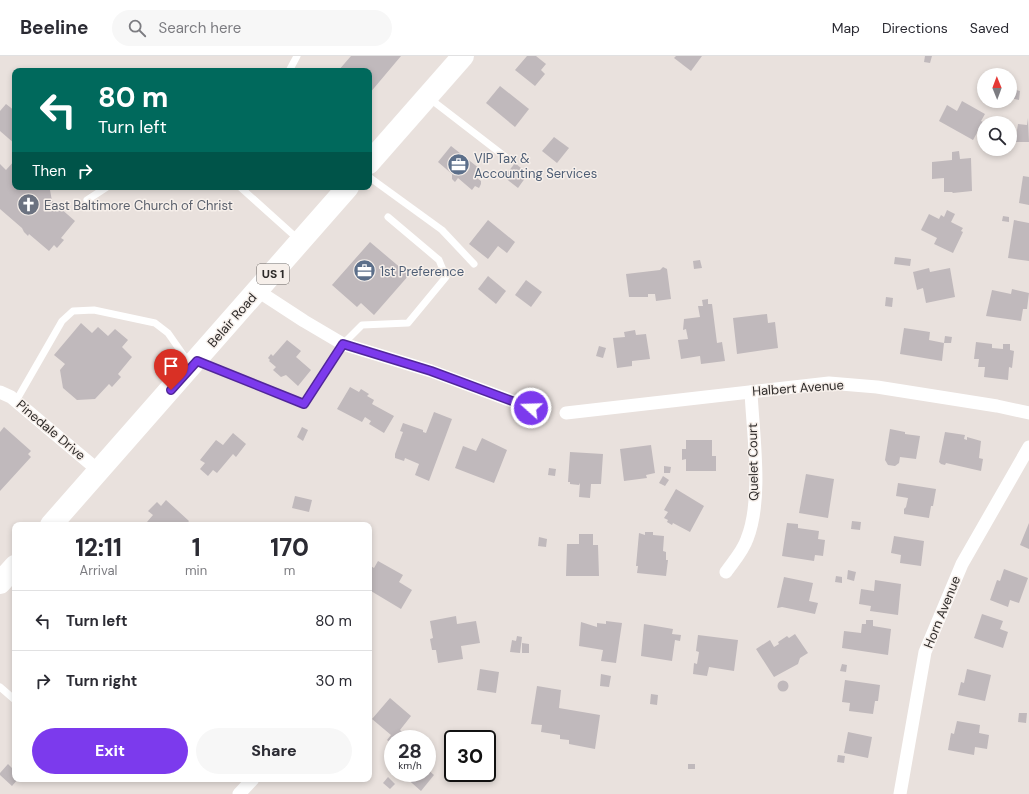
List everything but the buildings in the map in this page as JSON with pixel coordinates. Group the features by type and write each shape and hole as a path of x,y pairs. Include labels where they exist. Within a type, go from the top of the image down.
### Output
{"highway":[{"path":"372,161 463,56"},
{"name":"Belair Road","path":"54,522 345,190"},
{"path":"0,583 12,569"}],"street":[{"path":"258,291 304,322 343,344 431,371 531,408"},
{"name":"Halbert Avenue","path":"566,413 829,384 849,384 975,402 1029,413"},
{"name":"Pinedale Drive","path":"0,392 16,401 99,471"},
{"name":"Quelet Court","path":"726,572 747,539 752,521 755,487 751,392"},
{"name":"Horn Avenue","path":"900,794 925,652 962,564 1029,447"},
{"path":"239,794 250,782"}],"lane":[{"path":"291,68 298,56"},
{"path":"427,97 508,159"},
{"path":"372,165 442,230 474,264"},
{"path":"87,200 102,190"},
{"path":"243,190 301,242"},
{"path":"16,401 62,321 73,311 94,310 155,323 168,333 194,364 304,404 343,344 362,325 408,323 446,277 439,260 388,217"},
{"path":"0,687 12,697"}],"place":[{"name":"VIP Tax & Accounting Services","path":"459,165"},
{"name":"East Baltimore Church of Christ","path":"28,205"},
{"name":"1st Preference","path":"364,271"}],"route":[{"path":"171,390 197,361 304,404 343,344 431,371 531,408"}]}
